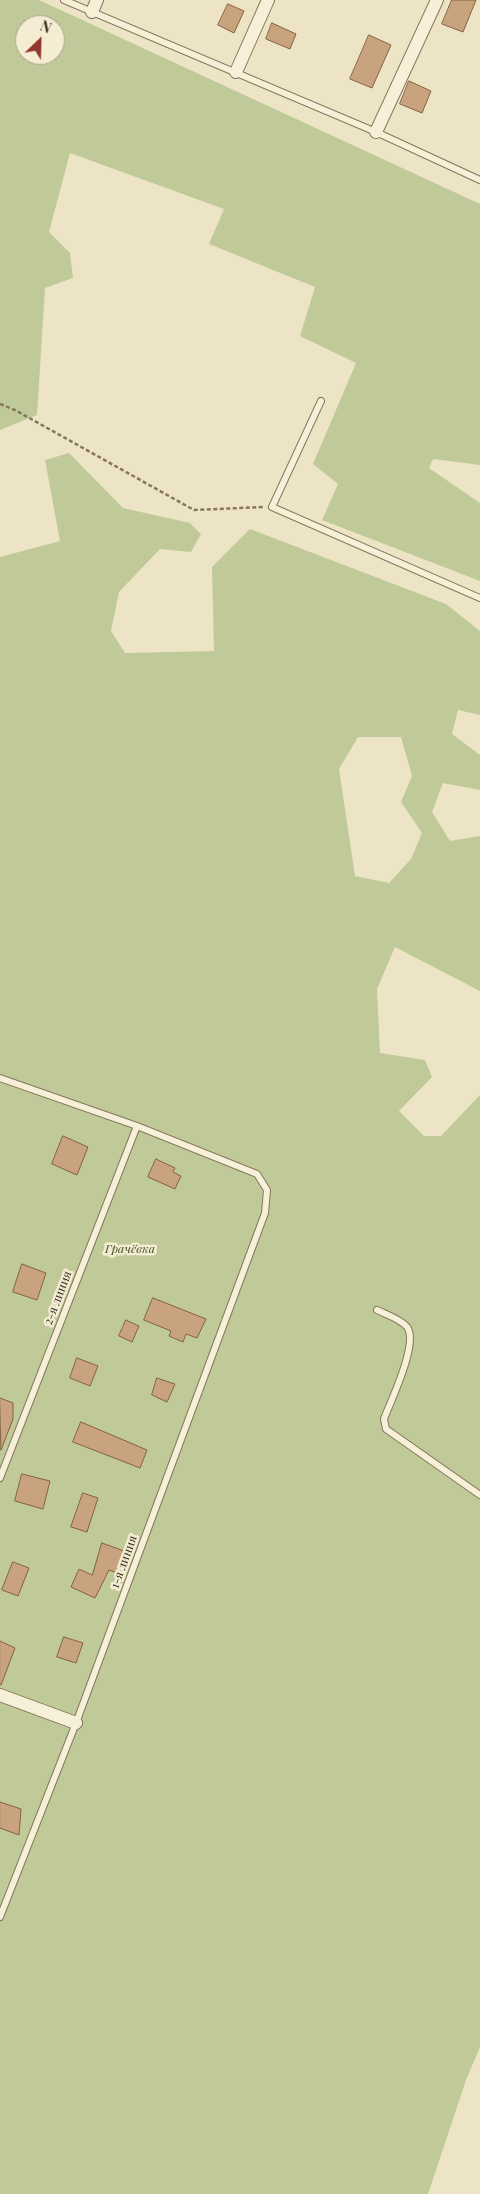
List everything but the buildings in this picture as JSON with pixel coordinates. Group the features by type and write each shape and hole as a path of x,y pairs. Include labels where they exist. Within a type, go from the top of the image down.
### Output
{"street":[{"path":"236,72 268,0"},
{"path":"376,132 437,0"},
{"path":"0,1695 76,1723"}],"lane":[{"path":"64,0 95,6 236,72 376,132 480,180"},
{"path":"321,401 272,507 480,598"},
{"name":"1-я линия","path":"0,1078 137,1126 257,1174 267,1190 264,1213 76,1723 0,1918"},
{"name":"2-я линия","path":"0,1478 137,1126"},
{"path":"377,1310 406,1326 411,1335 409,1350 384,1419 386,1430 480,1495"}],"path":[{"path":"0,404 15,410 194,510 272,507"}],"green space":[{"path":"0,0 39,0 480,204 480,465 433,459 429,468 480,503 480,581 322,520 338,484 313,464 356,363 300,336 315,287 209,244 224,209 70,153 49,232 70,253 73,278 45,288 37,415 0,430"},
{"name":"Грачёвка","path":"69,453 123,508 190,523 201,534 191,552 160,549 119,592 111,631 125,653 214,651 212,567 250,529 446,604 480,631 480,715 458,710 452,734 480,755 480,790 443,783 432,812 450,841 480,836 480,991 395,947 377,989 380,1053 425,1060 432,1077 399,1111 424,1136 441,1136 480,1095 480,2047 466,2080 428,2194 0,2194 0,557 60,541 45,460","holes":["358,737 401,737 412,776 401,802 422,833 411,859 389,883 355,876 339,769"]}]}
